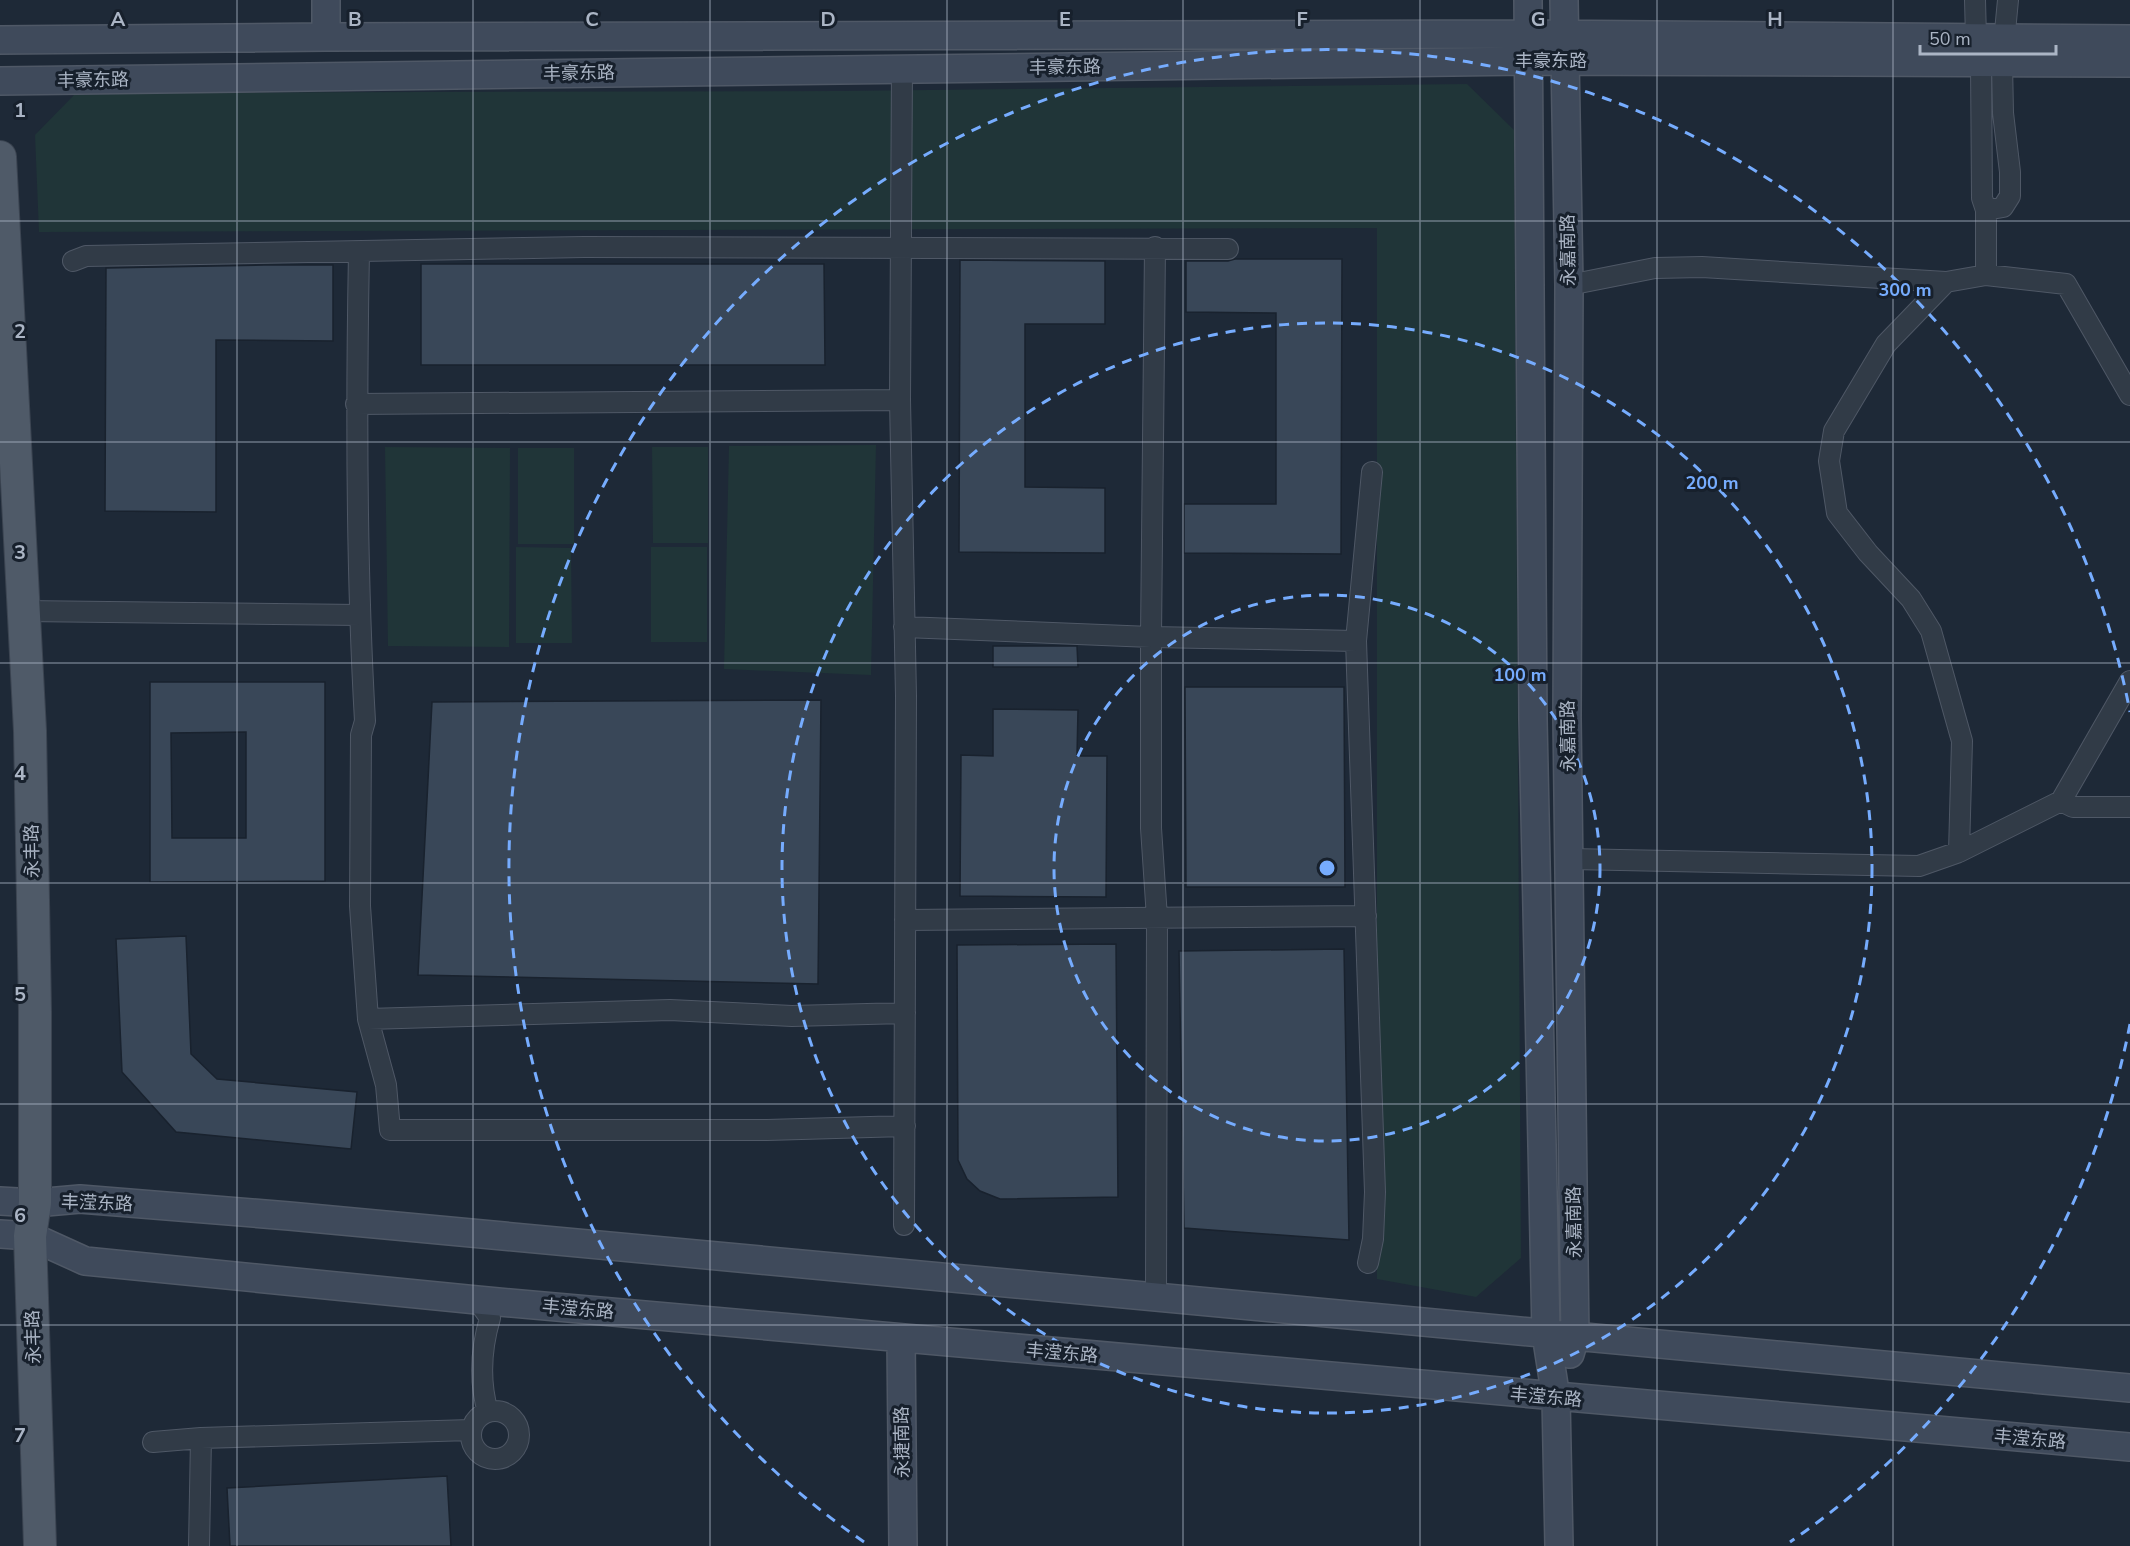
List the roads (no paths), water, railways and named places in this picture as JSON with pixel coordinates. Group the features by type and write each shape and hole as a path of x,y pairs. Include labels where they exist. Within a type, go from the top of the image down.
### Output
{"main road":[{"name":"永丰路","path":"0,157 30,731 35,1000 35,1203 15,1235 40,1546"}],"street":[{"path":"326,0 326,37"},
{"name":"永嘉南路","path":"1528,0 1533,720 1546,1334 1556,1398 1559,1546"},
{"name":"永嘉南路","path":"1556,1398 1575,1337 1571,859 1567,718 1569,285 1564,0"},
{"path":"1975,0 1991,51 2003,113 2010,172 2010,196 2003,207 1986,210"},
{"path":"1986,275 1986,210 1982,198 1991,51 2008,0"},
{"name":"丰豪东路","path":"0,40 1528,33 1991,51 2130,63"},
{"name":"丰豪东路","path":"0,81 1565,61 1991,51 2130,39"},
{"path":"902,68 900,400 904,627 904,1225"},
{"path":"73,261 86,256 584,247 1228,249"},
{"path":"1155,247 1151,828 1157,918 1156,1297"},
{"path":"359,252 356,404 358,615 365,722 361,735 360,906 368,1019 386,1085 390,1130 755,1130 905,1126"},
{"path":"1569,285 1655,268 1690,267 1946,282 1986,275 2066,284 2130,395"},
{"path":"1946,282 1886,344 1834,431 1829,461 1837,513 1868,553 1911,599 1931,631 1962,741 1959,852"},
{"path":"356,404 900,400"},
{"path":"1368,1263 1373,1239 1375,1192 1356,641 1372,472"},
{"path":"24,610 358,615"},
{"path":"904,627 1151,637 1356,641"},
{"path":"1571,859 1919,866 1959,852 2061,801 2130,681"},
{"path":"2061,801 2073,807 2130,807"},
{"path":"905,920 1366,915"},
{"path":"368,1019 670,1010 792,1016 905,1013"},
{"name":"丰滢东路","path":"0,1201 35,1203 80,1199 277,1215 2130,1388"},
{"name":"丰滢东路","path":"15,1235 85,1261 477,1300 1556,1398 2130,1447"},
{"path":"477,1300 490,1318 484,1341 482,1391 488,1412"},
{"name":"永捷南路","path":"901,1338 903,1546"},
{"path":"488,1412 503,1413 515,1422 519,1436 514,1450 501,1459 493,1460 478,1453 473,1446 471,1430 475,1422 488,1412"},
{"path":"153,1442 201,1438 471,1430"},
{"path":"199,1546 201,1438"}]}
